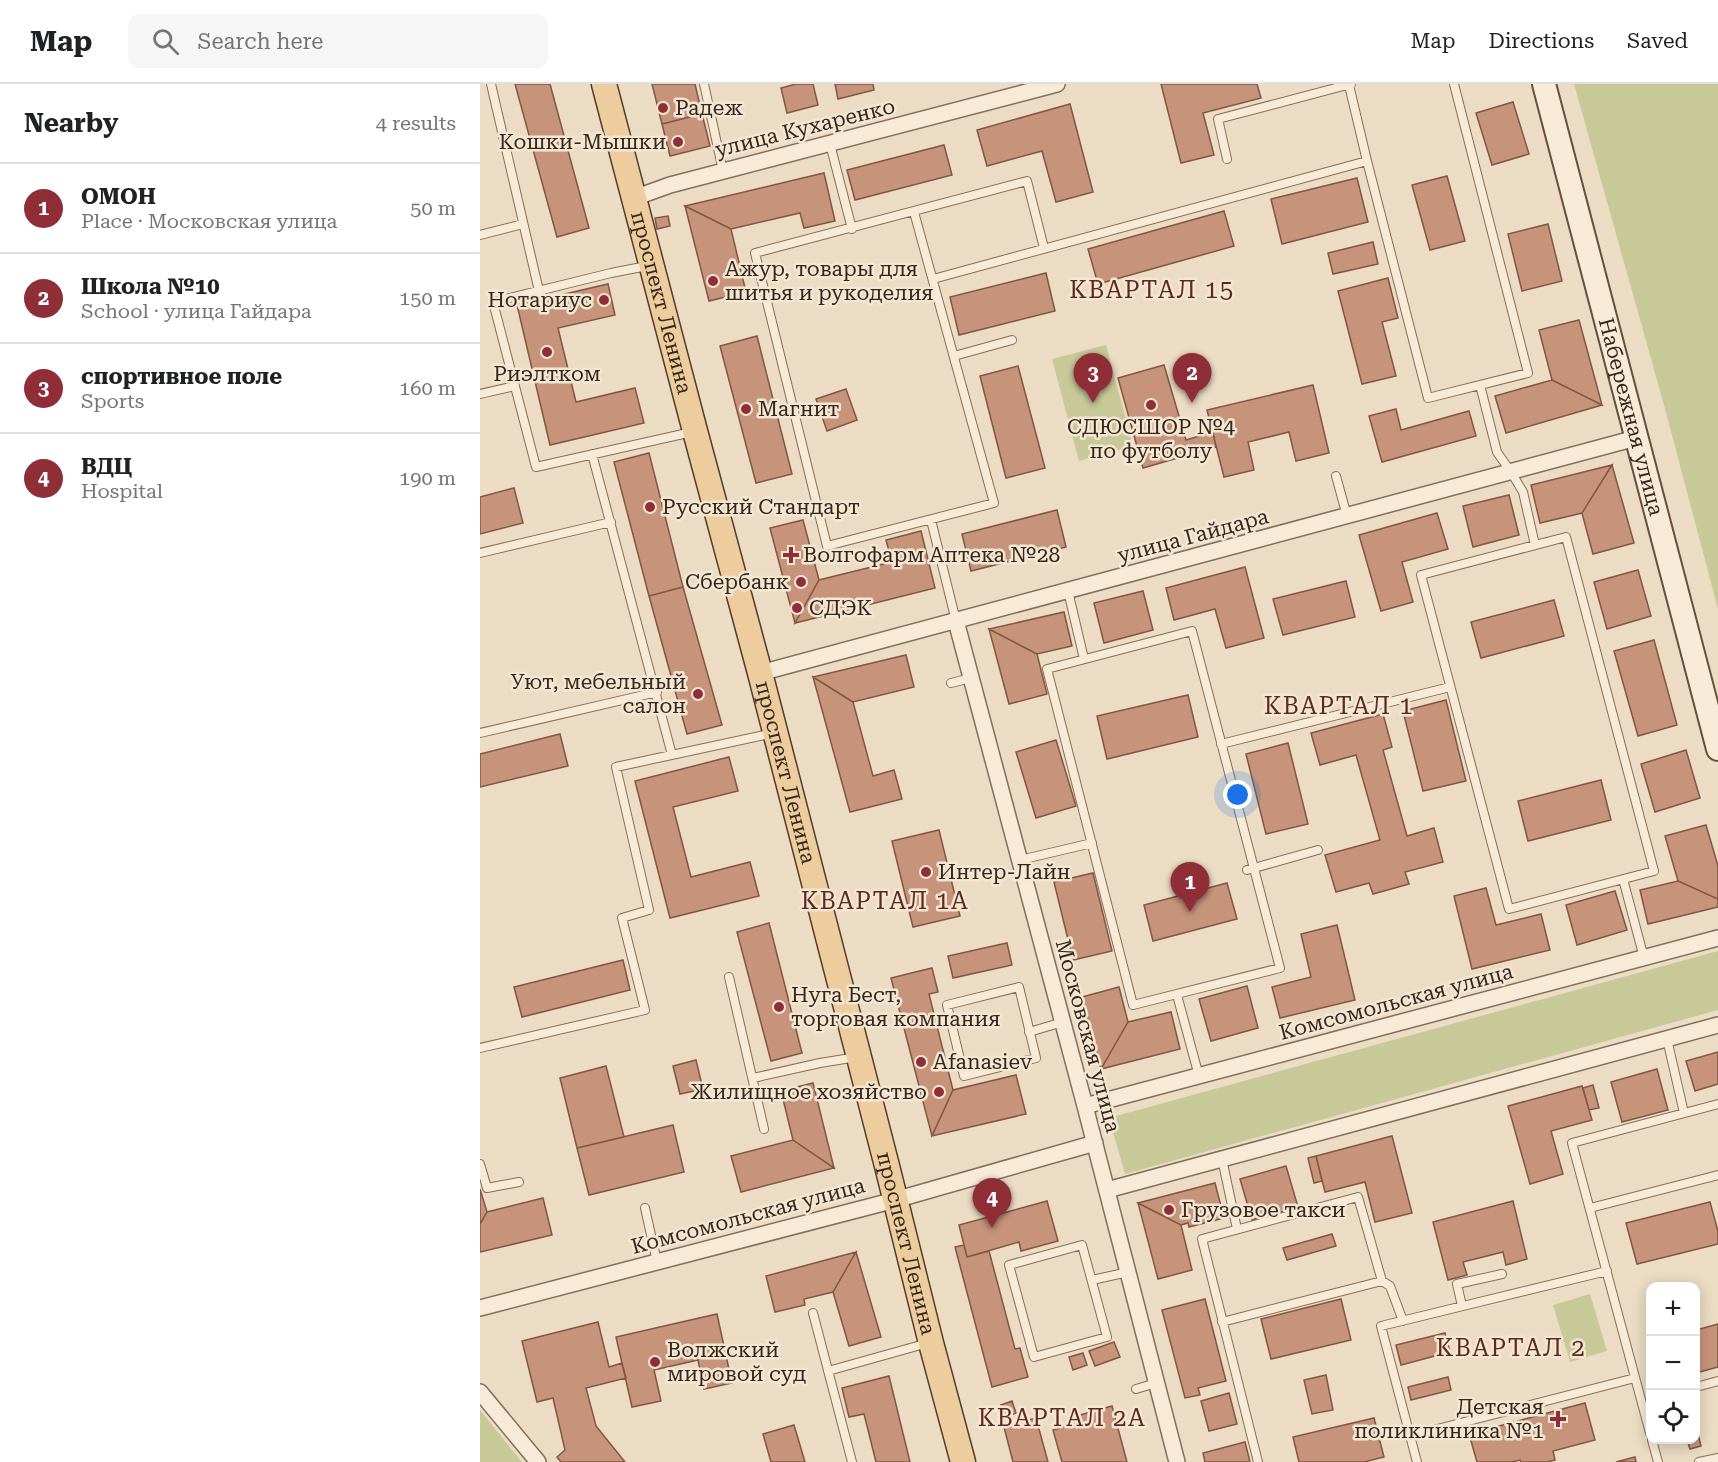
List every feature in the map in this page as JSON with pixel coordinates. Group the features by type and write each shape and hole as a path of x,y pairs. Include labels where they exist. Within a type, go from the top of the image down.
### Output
{"main road":[{"name":"проспект Ленина","path":"604,84 694,431 760,673 963,1462"}],"street":[{"name":"улица Кухаренко","path":"634,198 670,185 1057,84"},
{"name":"Набережная улица","path":"1544,84 1718,749"},
{"name":"улица Гайдара","path":"760,673 1636,438"},
{"name":"Московская улица","path":"956,621 1177,1462"},
{"name":"Комсомольская улица","path":"1085,1106 1718,938"},
{"path":"1107,1190 1718,1025"},
{"name":"Комсомольская улица","path":"480,1308 895,1200 1095,1143"},
{"path":"480,1392 538,1462"}],"lane":[{"path":"491,84 539,291"},
{"path":"704,84 723,171"},
{"path":"1227,159 1218,119 1350,84 1367,161 1428,398 1528,373 1454,84"},
{"path":"830,144 852,229"},
{"path":"933,279 1367,161"},
{"path":"914,212 994,503 828,546 755,253 1027,181 1044,248"},
{"path":"480,235 523,224"},
{"path":"652,265 493,302 536,467 694,431"},
{"path":"954,356 1012,340"},
{"path":"1480,385 1497,452 1523,492 1535,545"},
{"path":"480,394 515,386"},
{"path":"592,454 672,755"},
{"path":"1336,476 1347,516"},
{"path":"932,520 956,621"},
{"path":"480,553 611,522"},
{"path":"1566,537 1654,870 1509,909 1420,575 1535,545 1566,537"},
{"path":"1068,591 1084,659"},
{"path":"1192,631 1221,744 1250,869 1280,968 1133,1005 1047,669 1192,631"},
{"path":"951,683 971,678"},
{"path":"1221,744 1450,687"},
{"path":"480,733 657,692"},
{"path":"480,1048 645,1010 622,918 649,910 616,767 775,733"},
{"path":"1020,860 1092,843"},
{"path":"1250,869 1318,850"},
{"path":"1623,879 1644,958"},
{"path":"729,977 764,1129"},
{"path":"1019,987 1029,1032 1036,1058 964,1076 947,1005 1019,987"},
{"path":"1177,995 1199,1076"},
{"path":"1029,1032 1063,1022"},
{"path":"1667,1039 1684,1113"},
{"path":"753,1077 858,1057"},
{"path":"1646,1416 1572,1143 1718,1104"},
{"path":"1221,1159 1237,1229"},
{"path":"480,1164 487,1188 519,1182"},
{"path":"1590,1208 1718,1175"},
{"path":"1258,1462 1202,1239 1358,1197 1382,1281 1390,1286 1403,1321"},
{"path":"645,1208 657,1262"},
{"path":"1082,1245 1092,1280 1107,1337 1034,1357 1009,1265 1082,1245"},
{"path":"1406,1462 1416,1461 1381,1326 1607,1271"},
{"path":"1092,1280 1128,1272"},
{"path":"1462,1306 1457,1284 1502,1274"},
{"path":"1222,1322 1382,1281"},
{"path":"813,1313 852,1462"},
{"path":"828,1371 931,1342"},
{"path":"1410,1436 1635,1378"},
{"path":"1700,1386 1718,1381"},
{"path":"1136,1389 1156,1383"},
{"path":"1642,1400 1646,1399"},
{"path":"1653,1444 1658,1462"},
{"path":"1699,1462 1718,1458"}],"green space":[{"path":"1574,84 1718,84 1718,609 1664,405"},
{"path":"1106,345 1133,446 1079,461 1052,359"},
{"path":"1718,951 1718,1010 1125,1174 1109,1118"},
{"path":"1590,1294 1607,1351 1570,1362 1553,1305"},
{"path":"480,1410 522,1462 480,1462"}],"building":[{"path":"515,84 550,84 589,228 557,237"},
{"path":"652,84 695,84 702,114 662,124"},
{"path":"796,84 813,84 818,105 787,113 781,88"},
{"path":"835,84 873,84 874,90 838,99"},
{"path":"1161,84 1257,84 1261,98 1203,113 1214,155 1181,163"},
{"path":"1513,102 1529,154 1492,165 1476,113"},
{"path":"1070,104 1093,192 1056,202 1042,151 987,166 977,130"},
{"path":"702,114 710,146 670,156 662,124"},
{"path":"944,145 952,175 855,200 847,170"},
{"path":"824,173 835,221 804,228 800,213 731,229 685,206"},
{"path":"1447,176 1465,241 1430,250 1412,185"},
{"path":"1357,178 1368,222 1282,244 1271,199"},
{"path":"685,206 731,229 746,292 709,301"},
{"path":"1224,211 1234,246 1098,284 1088,249"},
{"path":"668,216 670,226 657,229 655,218"},
{"path":"1548,224 1562,281 1522,291 1508,234"},
{"path":"1373,242 1378,264 1333,274 1328,253"},
{"path":"1046,273 1055,311 959,335 950,297"},
{"path":"1388,278 1398,318 1382,322 1396,376 1362,384 1338,291"},
{"path":"608,284 615,315 558,328 576,402 635,388 644,423 550,445 517,305"},
{"path":"1579,320 1602,405 1552,380 1539,330"},
{"path":"757,336 792,474 756,483 720,346"},
{"name":"СДЮСШОР №4 по футболу","path":"1164,365 1186,440 1213,432 1216,447 1143,468 1118,378"},
{"path":"1018,366 1045,468 1006,478 980,376"},
{"path":"1552,380 1602,405 1506,433 1495,396"},
{"path":"1313,385 1329,453 1296,461 1289,432 1248,442 1254,470 1224,477 1207,410"},
{"path":"846,389 857,420 827,431 816,399"},
{"path":"1396,409 1401,430 1469,411 1476,436 1382,462 1369,416"},
{"path":"649,453 683,587 649,596 614,462"},
{"path":"1612,465 1634,543 1593,554 1582,513"},
{"path":"1612,465 1582,513 1540,523 1531,485"},
{"path":"514,488 523,523 480,534 480,497"},
{"path":"1509,495 1519,535 1473,547 1463,506"},
{"path":"1057,510 1066,547 971,571 962,534"},
{"path":"1437,513 1448,549 1402,562 1413,602 1381,611 1359,535"},
{"path":"803,520 819,580 795,623 770,528"},
{"path":"921,531 935,588 795,623 819,580 892,562 886,540"},
{"path":"1245,567 1264,638 1226,648 1215,609 1174,620 1166,588"},
{"path":"1638,570 1651,616 1607,629 1594,582"},
{"path":"1346,581 1355,617 1283,635 1273,599"},
{"path":"683,587 722,725 687,734 649,596"},
{"path":"1143,591 1153,630 1104,643 1094,603"},
{"path":"1554,600 1564,636 1481,658 1471,622"},
{"path":"1064,612 1072,646 1037,654 989,629"},
{"path":"989,629 1037,654 1047,694 1009,704"},
{"path":"1654,640 1677,725 1638,736 1614,651"},
{"path":"906,655 914,687 853,702 813,677"},
{"path":"813,677 853,702 873,776 894,770 902,799 850,812"},
{"path":"1188,695 1198,737 1107,759 1097,716"},
{"path":"1446,700 1466,781 1423,791 1403,711"},
{"path":"1383,714 1392,747 1383,750 1407,836 1434,828 1443,862 1405,872 1409,884 1373,894 1369,883 1336,892 1325,855 1380,840 1356,755 1320,765 1311,733"},
{"path":"560,734 568,766 480,787 480,754"},
{"path":"1056,740 1076,806 1036,818 1016,752"},
{"path":"1288,743 1308,824 1266,834 1246,754"},
{"path":"1686,750 1700,798 1655,812 1641,764"},
{"path":"729,757 738,791 673,807 691,877 750,862 759,896 670,918 635,781"},
{"path":"1601,780 1611,820 1528,841 1518,801"},
{"path":"1706,825 1718,866 1718,899 1678,881 1665,836"},
{"path":"939,830 960,916 913,927 892,841"},
{"path":"1093,873 1112,951 1073,960 1054,882"},
{"path":"1678,881 1718,899 1718,907 1648,924 1640,890"},
{"path":"1227,883 1237,919 1153,941 1144,905"},
{"path":"1486,888 1496,925 1541,914 1550,950 1472,969 1454,896"},
{"path":"1615,891 1627,930 1577,945 1566,905"},
{"path":"769,923 802,1053 771,1061 737,932"},
{"path":"1337,925 1355,1000 1280,1018 1272,987 1311,977 1301,934"},
{"path":"1007,943 1012,965 953,978 948,956"},
{"path":"623,960 630,990 522,1017 514,987"},
{"path":"932,968 938,992 929,994 953,1090 932,1136 891,978"},
{"path":"1247,986 1258,1028 1211,1041 1199,999"},
{"path":"1119,987 1128,1022 1101,1069 1082,997"},
{"path":"1171,1012 1180,1049 1101,1069 1128,1022"},
{"path":"1718,1052 1718,1084 1695,1091 1686,1061"},
{"path":"696,1060 703,1089 680,1094 673,1066"},
{"path":"606,1066 624,1137 577,1148 560,1078"},
{"path":"1657,1069 1668,1110 1622,1122 1611,1082"},
{"path":"1016,1075 1026,1114 932,1136 953,1090"},
{"path":"813,1083 834,1168 793,1140 781,1091"},
{"path":"1593,1085 1599,1108 1589,1110 1583,1088"},
{"path":"1582,1086 1592,1120 1551,1131 1563,1174 1530,1184 1508,1106"},
{"path":"673,1125 684,1172 589,1195 577,1148"},
{"path":"1392,1136 1412,1213 1375,1222 1365,1182 1325,1192 1316,1156"},
{"path":"793,1140 834,1168 741,1192 731,1156"},
{"path":"1316,1156 1322,1181 1314,1183 1308,1158"},
{"path":"1286,1166 1298,1207 1252,1220 1240,1179"},
{"path":"1215,1183 1224,1218 1189,1227 1188,1223 1181,1225 1138,1203"},
{"path":"480,1189 487,1212 480,1224"},
{"path":"543,1198 552,1235 480,1252 480,1224 487,1212"},
{"path":"1047,1201 1058,1241 1021,1251 1019,1242 967,1257 959,1225"},
{"path":"1513,1201 1527,1259 1506,1265 1503,1252 1463,1262 1467,1275 1448,1280 1433,1222"},
{"path":"1710,1202 1718,1231 1718,1244 1637,1264 1626,1223"},
{"path":"1138,1203 1181,1225 1192,1270 1158,1279"},
{"path":"1332,1234 1336,1246 1287,1260 1283,1248"},
{"path":"964,1245 967,1257 989,1251 1015,1349 1020,1348 1028,1377 992,1387 955,1247"},
{"path":"856,1252 881,1337 849,1346 833,1292"},
{"path":"856,1252 833,1292 804,1299 805,1305 775,1312 766,1276"},
{"path":"1205,1299 1226,1381 1198,1388 1200,1395 1185,1398 1162,1310"},
{"path":"1341,1299 1351,1340 1271,1359 1261,1319"},
{"name":"Волжский мировой суд","path":"717,1314 732,1383 704,1389 698,1360 654,1370 661,1401 632,1407 616,1337"},
{"path":"598,1322 609,1367 622,1363 626,1378 586,1388 596,1426 625,1462 561,1462 557,1457 565,1450 553,1398 537,1402 522,1341"},
{"path":"1718,1324 1718,1367 1700,1372 1700,1336 1700,1329"},
{"path":"1445,1333 1450,1352 1401,1365 1396,1345"},
{"path":"1114,1342 1120,1357 1095,1366 1089,1351"},
{"path":"1083,1353 1087,1365 1073,1370 1069,1357"},
{"path":"1326,1375 1333,1410 1312,1414 1304,1380"},
{"path":"889,1376 910,1462 876,1462 864,1414 849,1417 842,1388"},
{"path":"1448,1377 1451,1390 1411,1400 1408,1387"},
{"path":"1229,1393 1237,1424 1209,1431 1201,1401"},
{"path":"1012,1401 1016,1413 1005,1417 1001,1405"},
{"name":"Детская поликлиника №1","path":"1585,1403 1595,1440 1553,1451 1555,1460 1547,1462 1521,1462 1520,1460 1477,1462 1469,1434"},
{"path":"1112,1406 1127,1462 1062,1462 1053,1430 1075,1424 1073,1417"},
{"path":"1036,1418 1048,1462 1013,1462 1004,1427"},
{"path":"1374,1418 1384,1457 1364,1462 1299,1462 1293,1437"},
{"path":"794,1425 805,1462 771,1462 763,1434"},
{"path":"1245,1442 1250,1462 1205,1462 1203,1453"},
{"path":"1700,1442 1701,1446 1690,1449 1688,1444 1700,1444"},
{"path":"1635,1457 1636,1462 1616,1462"}],"place":[{"name":"Радеж","path":"663,108"},
{"name":"Кошки-Мышки","path":"678,142"},
{"name":"Ажур, товары для шитья и рукоделия","path":"713,281"},
{"name":"Нотариус","path":"604,300"},
{"name":"Риэлтком","path":"547,352"},
{"name":"спортивное поле","path":"1093,403"},
{"name":"Школа №10","path":"1192,403"},
{"name":"СДЮСШОР №4 по футболу","path":"1151,405"},
{"name":"Магнит","path":"746,409"},
{"name":"Русский Стандарт","path":"650,507"},
{"name":"Волгофарм Аптека №28","path":"791,555"},
{"name":"Сбербанк","path":"801,582"},
{"name":"СДЭК","path":"797,608"},
{"name":"Уют, мебельный салон","path":"698,694"},
{"name":"Интер-Лайн","path":"926,872"},
{"name":"ОМОН","path":"1190,912"},
{"name":"Нуга Бест, торговая компания","path":"779,1007"},
{"name":"Afanasiev","path":"921,1062"},
{"name":"Жилищное хозяйство","path":"939,1092"},
{"name":"Грузовое такси","path":"1169,1210"},
{"name":"ВДЦ","path":"992,1228"},
{"name":"Волжский мировой суд","path":"655,1362"},
{"name":"Детская поликлиника №1","path":"1558,1419"}],"district":[{"name":"КВАРТАЛ 15","path":"1152,290"},
{"name":"КВАРТАЛ 1","path":"1339,706"},
{"name":"КВАРТАЛ 1А","path":"885,901"},
{"name":"КВАРТАЛ 2","path":"1511,1348"},
{"name":"КВАРТАЛ 2А","path":"1062,1418"}]}
